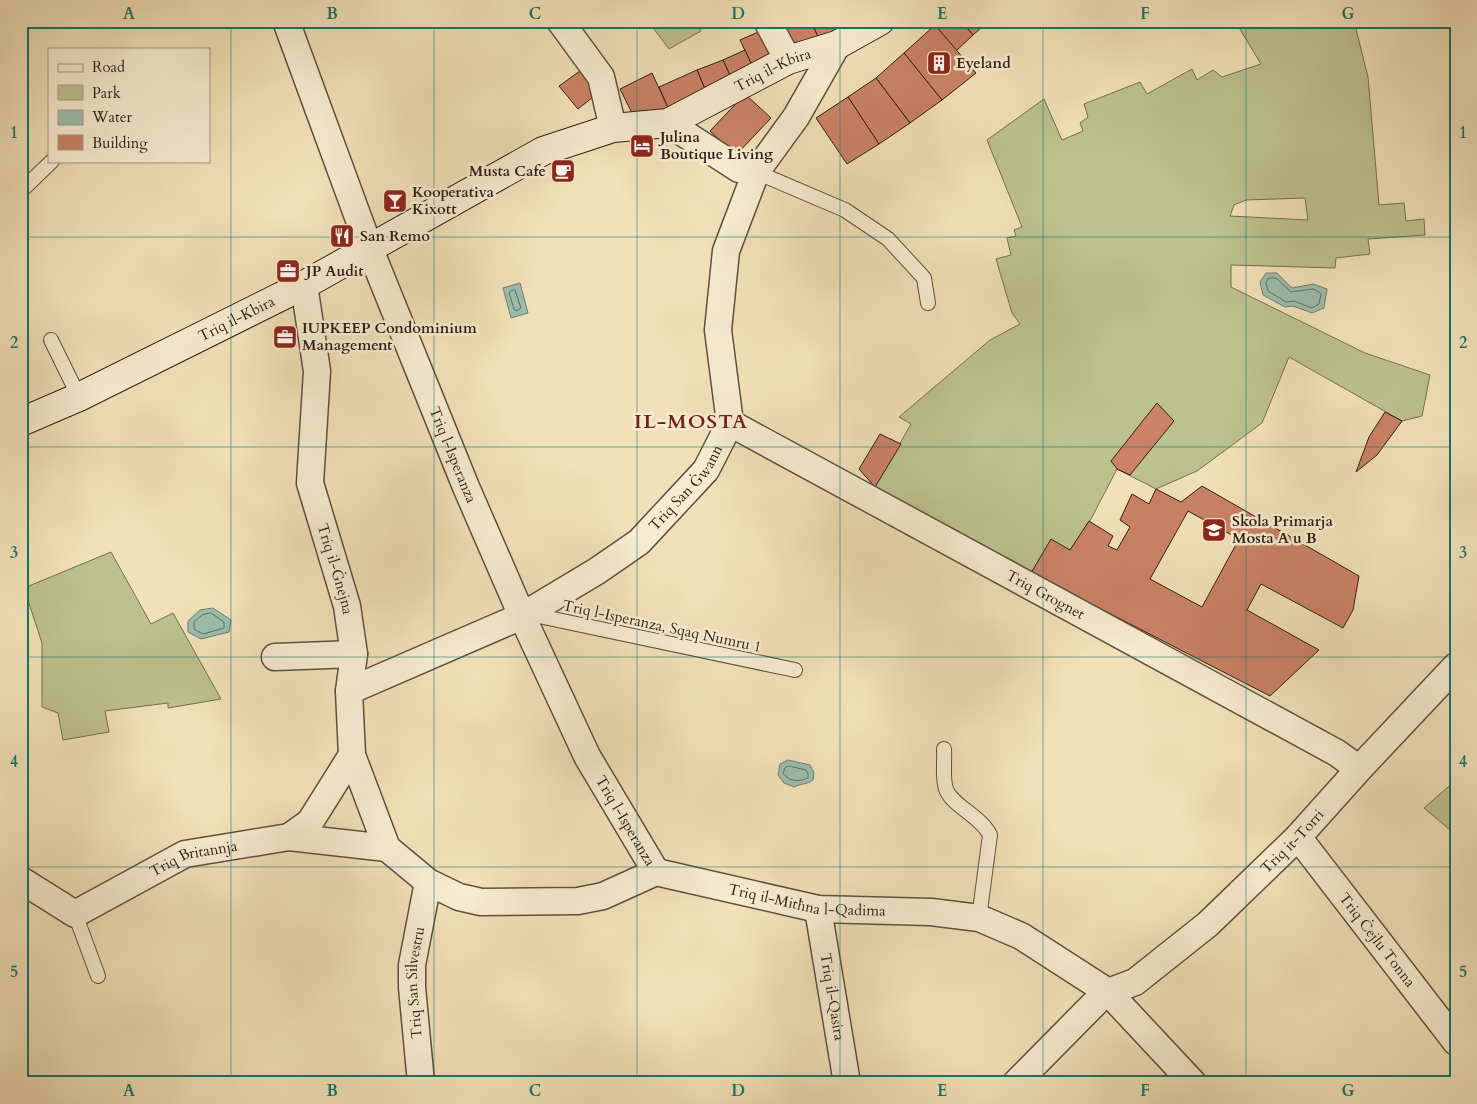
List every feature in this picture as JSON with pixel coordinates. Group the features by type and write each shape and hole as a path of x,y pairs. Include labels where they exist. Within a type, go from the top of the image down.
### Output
{"main road":[{"name":"Triq il-Kbira","path":"21,422 79,397 304,285 543,151 612,128 668,123 788,60 836,45 880,21"}],"street":[{"name":"Triq l-Isperanza","path":"286,21 369,247 466,488 522,616 588,756 656,872"},
{"path":"560,21 602,78 612,128"},
{"path":"767,21 788,60"},
{"path":"730,423 718,330 726,250 756,172 796,117 836,45"},
{"path":"668,123 739,169 756,172"},
{"name":"Triq il-Ġnejna","path":"304,285 317,371 310,483 347,606 354,654 349,691 352,755 387,848"},
{"name":"Triq San Ġwann","path":"349,691 522,616 597,571 639,542 706,470 730,423"},
{"name":"Triq Grognet","path":"730,423 1337,753 1359,769"},
{"path":"275,657 354,654"},
{"name":"Triq it-Torri","path":"1016,1083 1102,997 1135,982 1208,924 1298,837 1456,666"},
{"path":"288,837 310,822 352,755"},
{"name":"Triq Britannja","path":"75,914 185,854 288,837 387,848"},
{"name":"Triq Ċejlu Tonna","path":"1298,837 1456,1042"},
{"path":"387,848 428,882 459,898 481,902 578,901 603,896 656,872"},
{"name":"Triq il-Mitħna l-Qadima","path":"656,872 818,909 931,912 979,918 1021,936 1102,997 1193,1083"},
{"path":"21,880 75,914"},
{"name":"Triq San Silvestru","path":"421,1083 412,987 412,965 428,882"},
{"name":"Triq il-Qasira","path":"818,909 847,1083"}],"lane":[{"path":"21,191 51,162"},
{"path":"756,172 845,210 888,239 924,278 928,303"},
{"path":"51,340 79,397"},
{"name":"Triq l-Isperanza, Sqaq Numru 1","path":"522,616 534,616 795,670"},
{"path":"944,749 946,789 953,799 982,824 990,835 979,918"},
{"path":"75,914 98,976"}],"green space":[{"path":"648,21 696,21 701,31 669,49"},
{"path":"1235,21 1349,21 1355,25 1368,77 1379,205 1404,203 1406,221 1424,219 1425,235 1368,239 1370,254 1336,258 1335,268 1231,265 1231,287 1365,353 1430,375 1422,416 1402,421 1289,357 1262,423 1197,471 1156,489 1117,469 1091,519 1070,550 1031,573 875,487 911,424 899,417 990,340 1020,324 1012,313 996,259 1011,255 1007,238 1016,236 1014,230 1022,227 987,140 1044,99 1062,140 1083,131 1080,123 1088,117 1084,104 1140,82 1147,94 1192,69 1197,80 1213,70 1222,77 1261,64","holes":["1305,198 1308,220 1230,216 1234,205 1246,200"]},
{"path":"111,552 151,624 173,613 221,699 168,708 168,703 105,711 109,732 63,740 58,713 42,707 42,643 24,588"},
{"path":"1456,780 1456,835 1424,808"}],"water":[{"path":"1266,273 1277,273 1292,288 1313,284 1327,289 1324,308 1312,313 1293,306 1285,307 1263,295 1260,282"},
{"path":"520,283 528,313 511,318 503,288"},
{"path":"213,608 231,620 229,632 201,639 188,632 188,621 200,610"},
{"path":"788,760 810,765 814,773 813,780 794,787 784,783 778,775 780,764"}],"building":[{"path":"801,21 811,21 820,41 794,54 782,30"},
{"path":"811,21 853,21 820,41"},
{"path":"940,21 961,21 973,35 956,51 935,25"},
{"path":"961,21 989,21 973,35"},
{"name":"Eyeland","path":"935,25 976,73 942,100 904,53"},
{"path":"765,29 780,61 755,72 740,40"},
{"path":"745,50 755,72 733,82 723,60"},
{"path":"904,53 942,100 910,123 876,78"},
{"path":"723,60 733,82 707,94 697,70"},
{"path":"697,70 707,94 669,110 659,87"},
{"path":"580,71 598,93 578,109 559,86"},
{"path":"652,73 669,110 635,119 620,89"},
{"path":"876,78 910,123 879,144 848,97"},
{"path":"745,94 771,118 736,155 710,131"},
{"path":"848,97 879,144 847,164 816,118"},
{"path":"1157,403 1174,421 1130,475 1117,469 1111,461"},
{"path":"1385,412 1402,421 1377,455 1356,472 1369,437"},
{"path":"880,434 901,444 875,487 859,469"},
{"path":"1202,486 1359,576 1353,610 1343,628 1261,584 1247,610 1319,650 1270,696 1031,573 1051,539 1070,550 1089,521 1113,536 1108,546 1117,550 1130,527 1120,520 1132,494 1149,504 1156,489 1181,502","holes":["1188,511 1239,539 1202,607 1150,579"]}],"place":[{"name":"Eyeland","path":"939,63"},
{"name":"Julina Boutique Living","path":"642,146"},
{"name":"Musta Cafe","path":"563,171"},
{"name":"Kooperativa Kixott","path":"395,201"},
{"name":"San Remo","path":"342,236"},
{"name":"JP Audit","path":"288,271"},
{"name":"IUPKEEP Condominium Management","path":"285,337"},
{"name":"Skola Primarja Mosta A u B","path":"1214,530"}],"district":[{"name":"IL-MOSTA","path":"691,421"}]}
